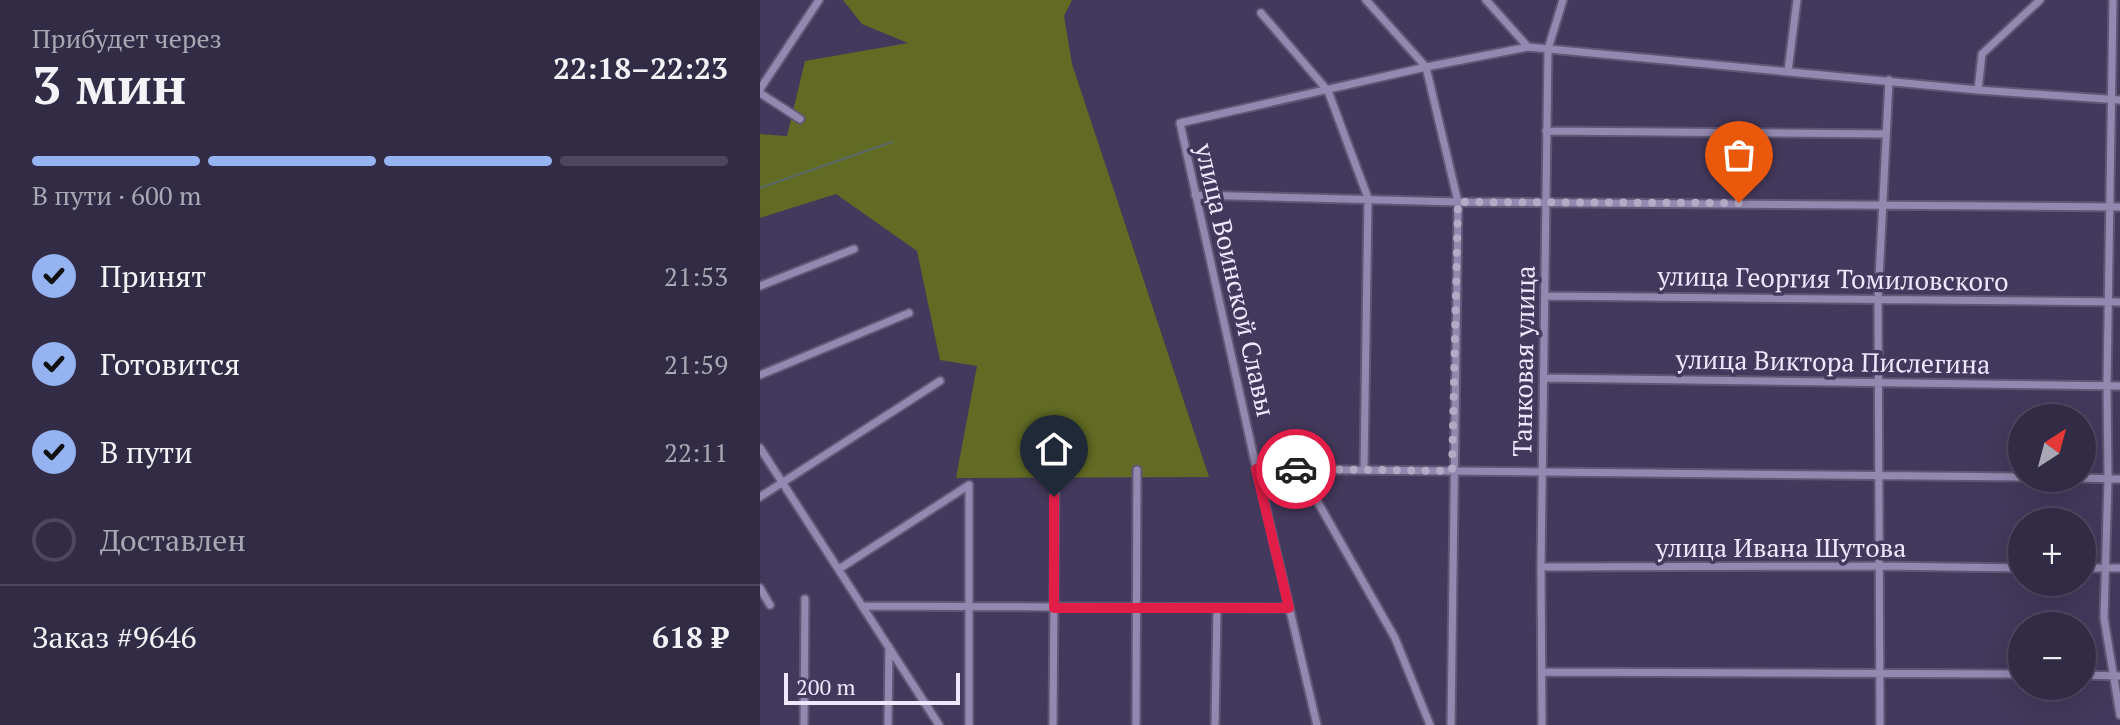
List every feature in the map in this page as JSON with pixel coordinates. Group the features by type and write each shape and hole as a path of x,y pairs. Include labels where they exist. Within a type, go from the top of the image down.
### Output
{"street":[{"path":"800,119 760,91 819,0"},
{"path":"1366,0 1426,67 1458,202 1451,725"},
{"path":"1486,0 1528,47"},
{"name":"Танковая улица","path":"1542,725 1541,567 1548,49 1563,0"},
{"path":"1788,71 1797,0"},
{"path":"1978,90 1982,54 2040,0"},
{"path":"2113,0 2117,17 2116,100 2109,206 2104,618 2116,676 2120,715"},
{"path":"1261,13 1328,91 1368,198 1364,470"},
{"path":"1328,91 1528,47 1978,90 2116,100"},
{"path":"1880,725 1878,299 1889,80"},
{"name":"улица Воинской Славы","path":"1317,725 1256,469 1180,123 1328,91"},
{"path":"1546,131 1886,134"},
{"path":"1195,195 1458,202 2120,207"},
{"path":"760,286 854,249"},
{"name":"улица Георгия Томиловского","path":"1546,296 2120,302"},
{"path":"760,375 909,313"},
{"name":"улица Виктора Пислегина","path":"1545,378 2120,386"},
{"path":"760,497 940,381"},
{"path":"760,448 939,725"},
{"path":"1053,725 1055,469"},
{"path":"1256,469 2008,477"},
{"path":"1299,469 1395,638 1430,725"},
{"path":"1136,725 1137,470"},
{"path":"2096,479 2120,479"},
{"path":"839,569 969,485 969,725"},
{"name":"улица Ивана Шутова","path":"1541,567 2008,568"},
{"path":"2096,568 2120,568"},
{"path":"760,588 770,605"},
{"path":"804,725 805,599"},
{"path":"864,606 1289,608"},
{"path":"1215,725 1217,609"},
{"path":"888,725 889,646"},
{"path":"1543,672 2008,674"},
{"path":"2096,675 2116,676"}],"green space":[{"path":"843,0 1072,0 1064,16 1072,64 1209,477 956,478 977,366 940,360 917,251 836,194 760,218 760,134 787,136 805,61 908,43 862,24"}],"waterway":[{"path":"760,188 892,142"}],"way so far":[{"path":"1296,469 1452,471 1458,202 1739,203"}],"route":[{"path":"1054,497 1054,608 1289,608 1256,469 1296,469"}]}
